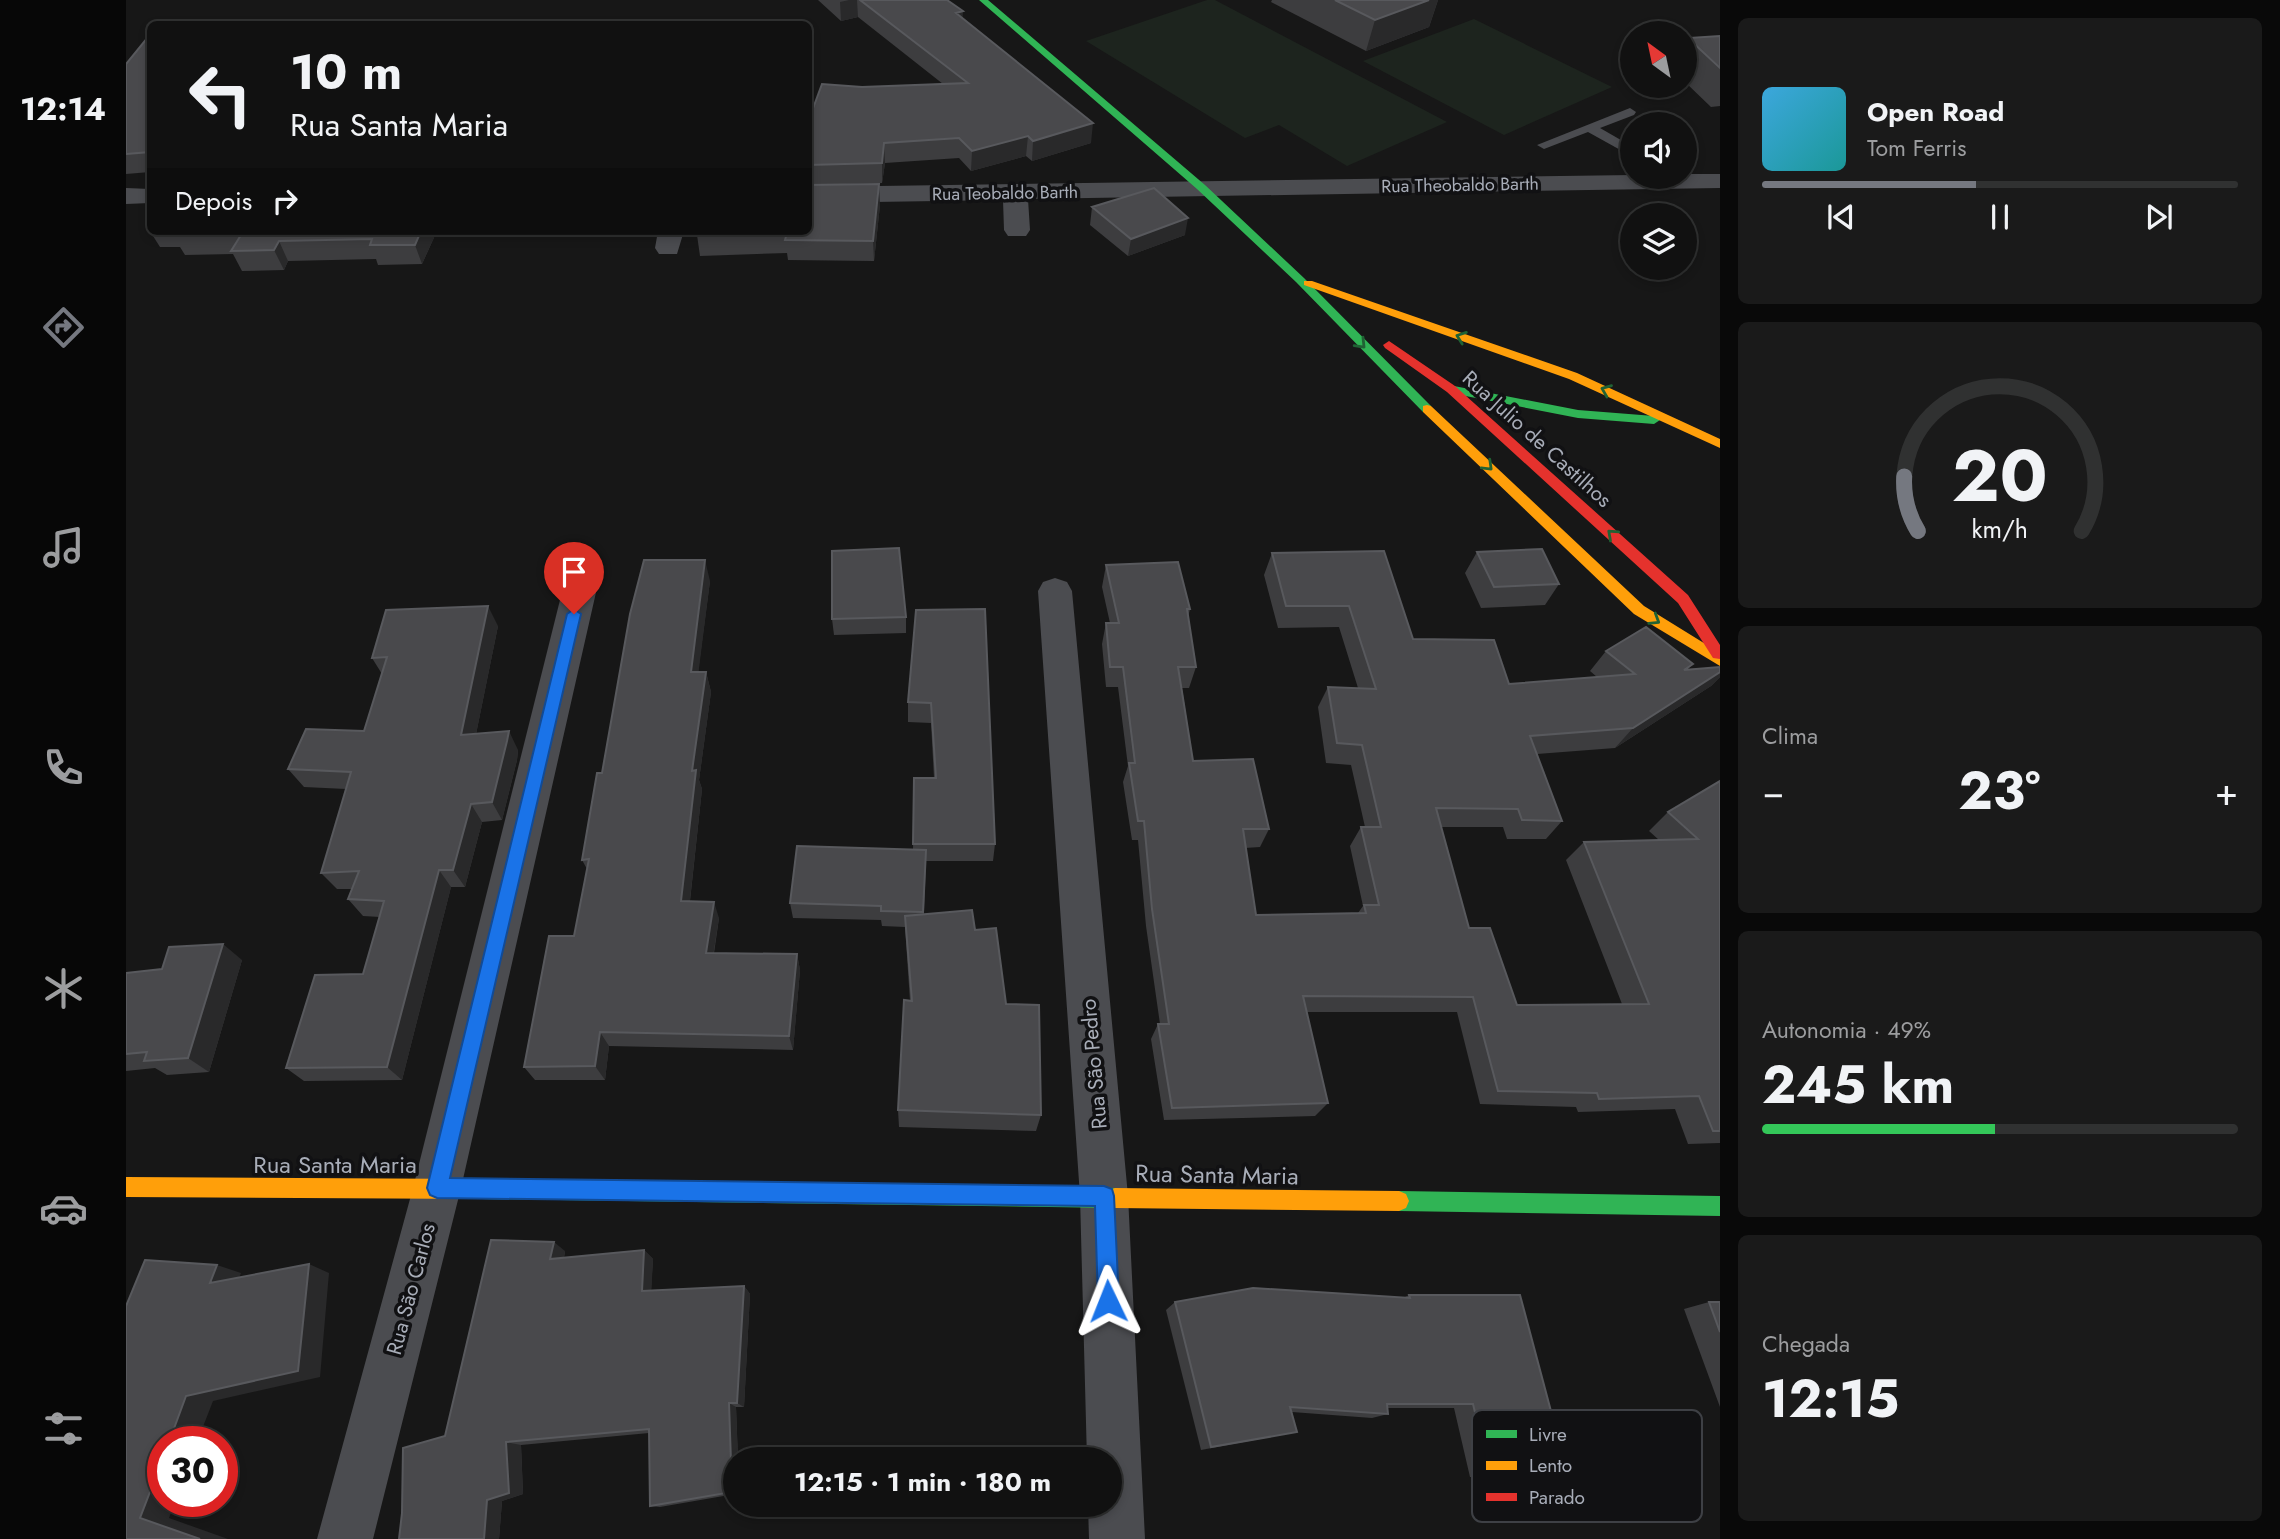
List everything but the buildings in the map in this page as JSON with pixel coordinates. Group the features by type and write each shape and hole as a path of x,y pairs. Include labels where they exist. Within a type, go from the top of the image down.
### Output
{"main road":[{"name":"Rua Julio de Castilhos","path":"983,0 1201,187 1300,280 1388,372 1639,610 1720,659"},
{"name":"Rua Julio de Castilhos","path":"1300,280 1451,389 1544,472 1683,599 1720,659"},
{"path":"1300,280 1621,396 1666,421 1720,444"},
{"path":"1484,360 1494,357 1526,360"},
{"path":"1388,372 1451,389 1578,414 1666,421"},
{"path":"1438,418 1460,372"},
{"path":"1555,429 1578,414"},
{"path":"1544,472 1548,453"},
{"name":"Rua Santa Maria","path":"126,1187 437,1188 1720,1206"}],"street":[{"name":"Rua Theobaldo Barth","path":"1201,187 1620,180"},
{"name":"Rua Theobaldo Barth","path":"1697,180 1720,181"},
{"name":"Rua Teobaldo Barth","path":"812,195 1015,193 1201,187"},
{"path":"1015,193 1017,230"},
{"path":"126,196 147,196"},
{"name":"Rua São Carlos","path":"345,1539 437,1188 580,588"},
{"name":"Rua São Pedro","path":"1055,591 1104,1196 1117,1539"}],"lane":[{"path":"1544,145 1630,111"},
{"path":"1590,128 1620,145"}],"shaded area":[{"path":"1207,0 1215,0 1447,122 1347,166 1279,125 1245,138 1086,41"},
{"path":"1474,19 1612,87 1504,135 1363,61"}],"traffic: fast":[{"path":"983,0 1201,187 1300,280 1427,409"},
{"path":"1454,390 1578,414 1654,420"},
{"path":"482,1189 1115,1198"},
{"path":"1399,1201 1720,1206"}],"traffic: slow":[{"path":"1308,283 1573,376 1720,444"},
{"path":"1427,409 1639,610 1720,660"},
{"path":"126,1187 482,1189"},
{"path":"1115,1198 1399,1201"}],"traffic: jam":[{"path":"1389,345 1451,389 1683,599 1718,654"}],"route":[{"path":"574,614 437,1188 1104,1196 1108,1301"}]}
